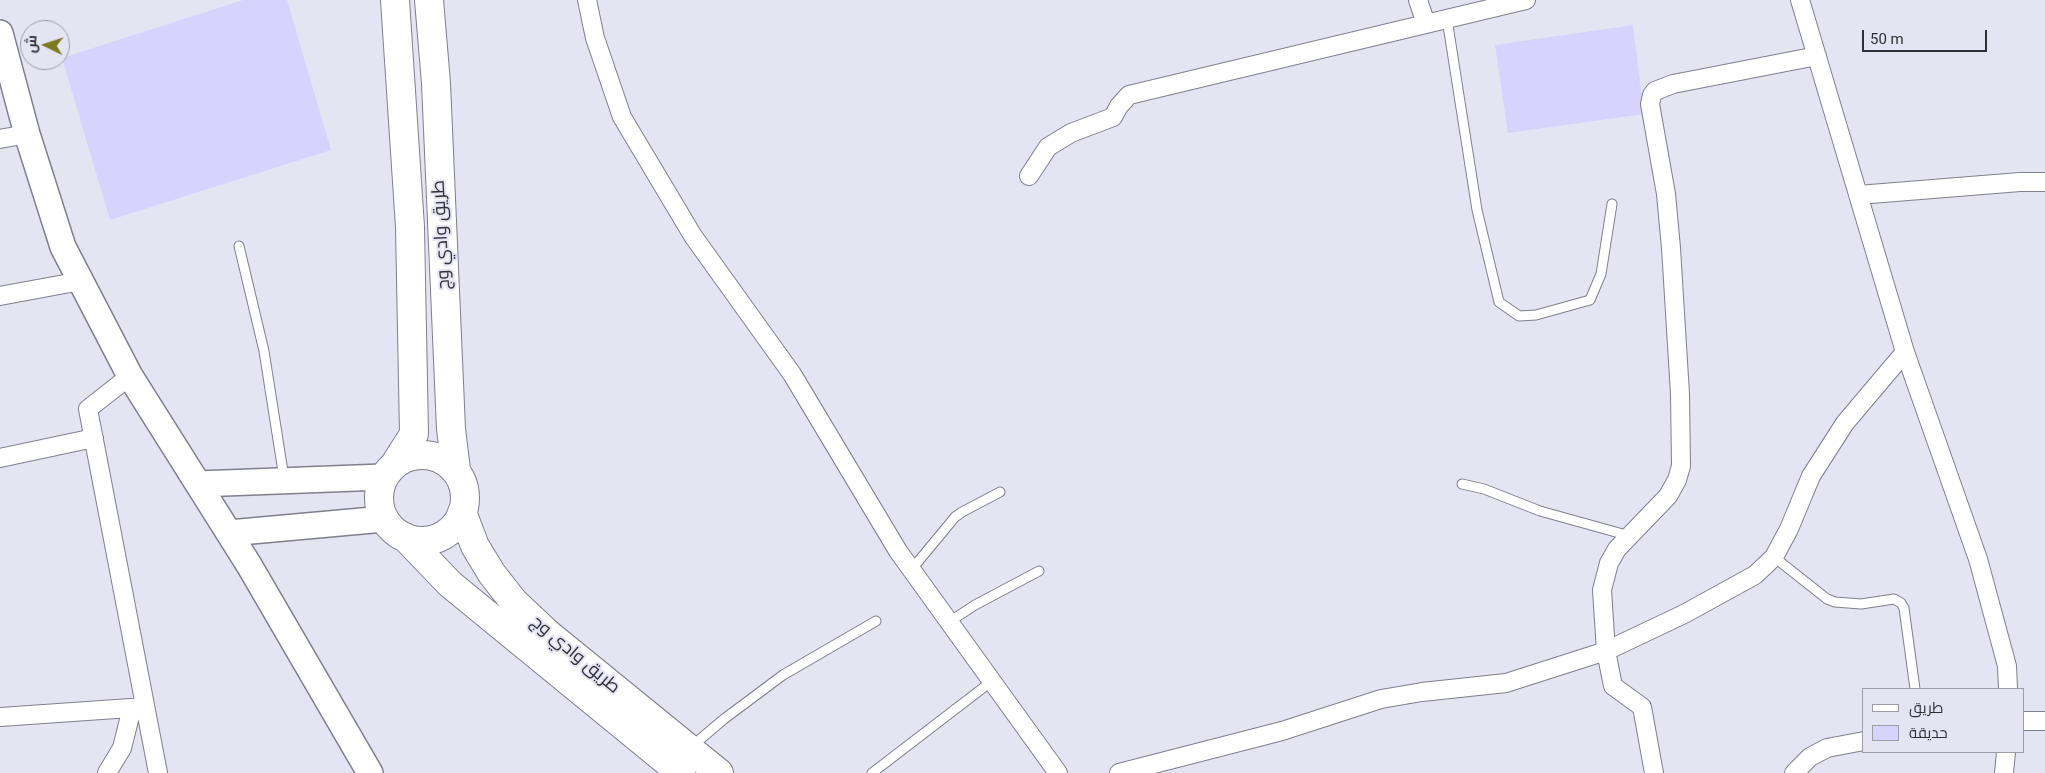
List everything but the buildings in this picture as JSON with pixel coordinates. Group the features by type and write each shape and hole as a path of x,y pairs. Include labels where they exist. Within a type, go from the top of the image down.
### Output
{"main road":[{"name":"طريق وادي وج","path":"389,471 414,434 410,228 395,0"},
{"name":"طريق وادي وج","path":"429,0 436,83 451,429 456,470"},
{"path":"417,455 432,456 445,461 456,470 463,483 464,498 462,512 456,524 446,534 432,539 418,540 405,537 392,530 379,506 379,492 389,471 417,455"},
{"name":"طريق وادي وج","path":"462,512 475,546 492,574 514,602 685,761"},
{"name":"طريق وادي وج","path":"405,537 450,584 685,761 719,773"}],"street":[{"path":"587,0 595,38 622,117 692,236 792,374 893,543 1058,773"},
{"path":"1418,0 1426,24"},
{"path":"1029,176 1048,147 1071,133 1113,117 1119,106 1129,95 1526,0"},
{"path":"1800,0 1905,352 1978,559 2007,666 2008,688"},
{"path":"0,33 27,134 63,247 130,376 229,533 370,773"},
{"path":"1654,773 1642,707 1613,686 1606,651 1602,590 1609,563 1617,549 1668,496 1677,480 1681,466 1680,394 1671,248 1666,194 1650,104 1652,95 1655,91 1673,84 1816,56"},
{"path":"0,139 27,134"},
{"path":"1858,194 2020,182 2045,182"},
{"path":"0,296 81,281"},
{"path":"1118,773 1282,731 1381,699 1506,682 1606,651 1684,614 1755,575 1774,557 1789,530 1811,476 1845,423 1905,352"},
{"path":"130,376 88,409 139,708 158,773"},
{"path":"0,458 94,438"},
{"path":"198,484 284,481 389,471"},
{"path":"229,533 384,518"},
{"path":"0,717 139,708"},
{"path":"108,773 122,748 139,708"},
{"path":"2025,721 2045,721"},
{"path":"1794,773 1810,757 1827,748 1862,741"},
{"path":"2004,773 2006,753"}],"lane":[{"path":"1447,19 1477,210 1499,302 1519,316 1536,315 1590,300 1601,274 1612,204"},
{"path":"239,246 264,351 284,481"},
{"path":"1462,484 1484,489 1540,511 1631,536"},
{"path":"912,569 956,517 1000,492"},
{"path":"1774,557 1827,599 1835,602 1861,604 1894,600 1901,602 1904,608 1915,688"},
{"path":"949,622 975,605 1039,571"},
{"path":"685,761 724,719 783,675 876,621"},
{"path":"872,773 992,681"}],"green space":[{"path":"243,0 287,0 331,150 110,220 66,70 70,70 70,55"},
{"path":"1633,25 1644,114 1508,133 1495,45"}]}
